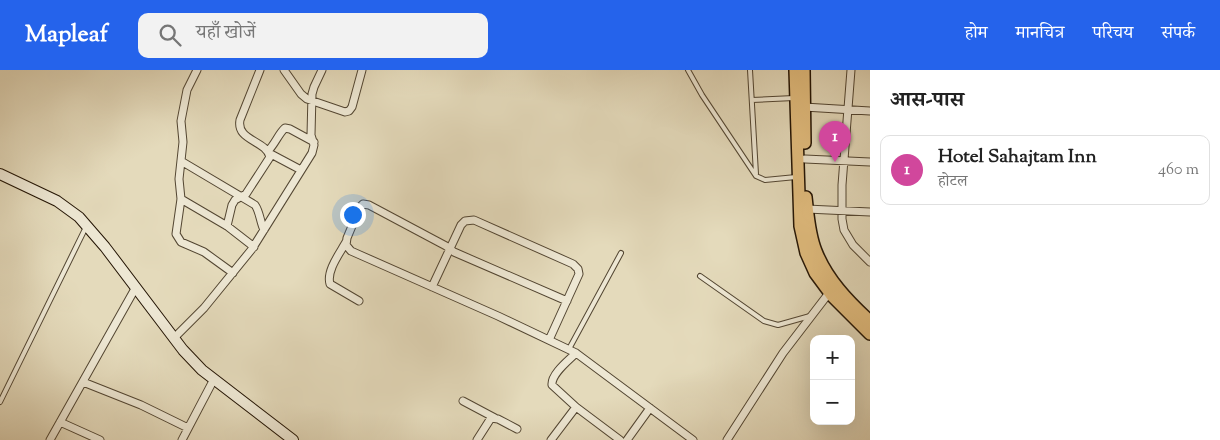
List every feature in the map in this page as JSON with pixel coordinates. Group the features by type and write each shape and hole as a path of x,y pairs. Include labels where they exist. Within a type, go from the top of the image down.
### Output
{"main road":[{"path":"795,70 800,226 806,253 815,273 829,292 870,334"},
{"path":"804,70 805,159 808,209 815,250 827,274 848,301 870,321"}],"street":[{"path":"196,70 187,90 181,121 183,142 179,179 181,199 176,226 178,238 204,252 232,273"},
{"path":"260,70 239,127 242,132 269,152 302,170"},
{"path":"284,70 300,94 312,102 347,112 352,107 362,70"},
{"path":"174,338 204,308 254,247 312,153 314,143 311,135 312,91 322,70"},
{"path":"851,70 842,210 844,230 853,245 870,262"},
{"path":"804,107 870,111"},
{"path":"227,226 232,205 246,194 269,159 269,152 276,144 281,131 285,128 290,129 314,143"},
{"path":"805,159 870,162"},
{"path":"181,161 256,206 264,230"},
{"path":"0,174 57,201 79,217 105,246 174,338 202,370 289,439"},
{"path":"181,199 227,226 254,247"},
{"path":"359,301 330,284 329,281 330,272 346,242 360,207 366,205 454,252 567,302"},
{"path":"808,209 870,212"},
{"path":"432,287 449,248 465,221 474,220 573,264 578,269 579,274 549,340"},
{"path":"346,242 347,248 351,251 572,351 693,440"},
{"path":"50,440 136,288"},
{"path":"727,440 783,353 829,292"},
{"path":"572,351 551,382 554,389 620,440"},
{"path":"182,440 214,379"},
{"path":"83,382 141,405 188,428"},
{"path":"464,401 517,429"},
{"path":"551,440 576,407"},
{"path":"627,440 650,408"},
{"path":"477,440 489,419 496,418"},
{"path":"60,422 100,440"}],"lane":[{"path":"688,70 702,96 756,176 765,180 799,177"},
{"path":"750,70 756,176"},
{"path":"752,100 796,98"},
{"path":"0,402 87,226"},
{"path":"572,351 621,253"},
{"path":"700,276 764,322 778,325 810,316"}],"place":[{"name":"Hotel Sahajtam Inn","path":"835,162"}]}
